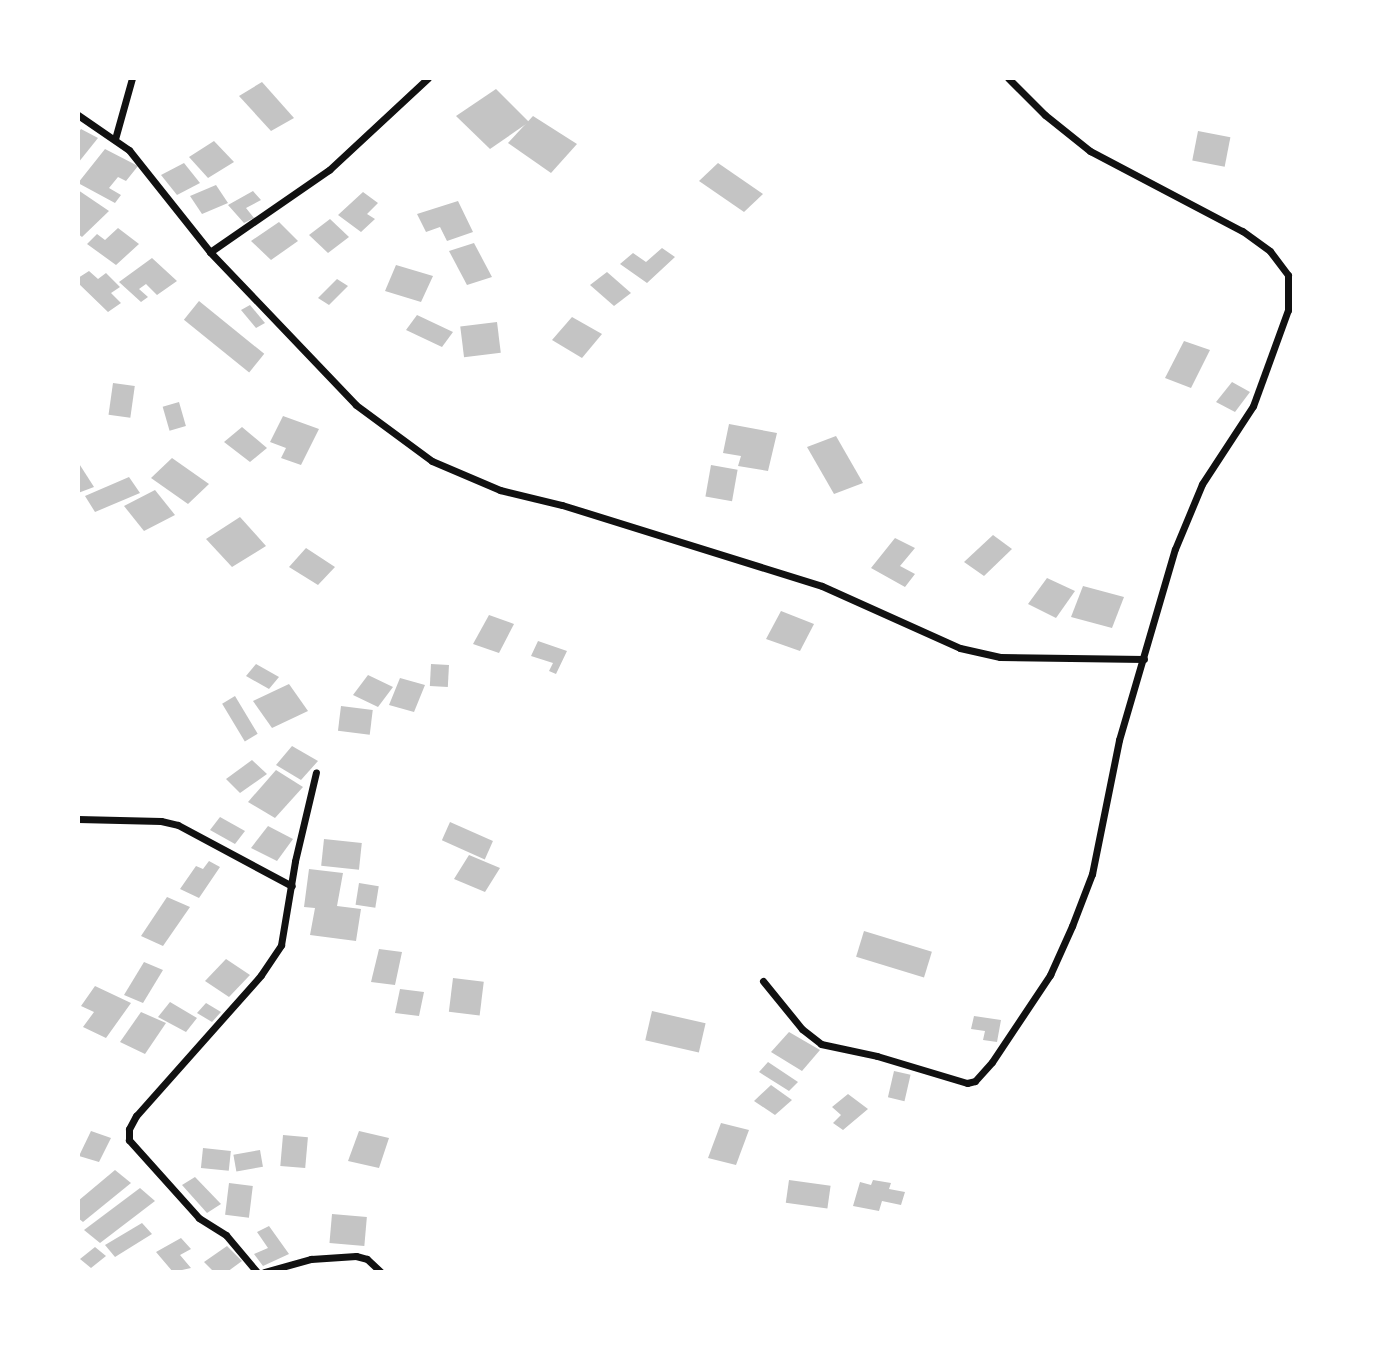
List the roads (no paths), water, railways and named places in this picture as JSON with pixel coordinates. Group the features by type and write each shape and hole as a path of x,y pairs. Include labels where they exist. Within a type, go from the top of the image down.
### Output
{"street":[{"path":"115,139 132,78"},
{"path":"210,252 329,170 428,78"},
{"path":"763,981 802,1029 821,1044 877,1056 958,1082 975,1081 992,1062 1050,975 1072,926 1092,874 1119,740 1188,516 1223,447 1253,406 1288,310 1288,275 1270,251 1242,231 1090,151 1045,115 1008,78"},
{"path":"78,115 129,150 210,252 356,405 406,444 464,476 500,490 562,505 822,586 960,648 1000,657 1144,659"},
{"path":"257,1272 238,1248 199,1218 129,1140 129,1129 136,1116 261,975 281,945 316,772"},
{"path":"78,819 161,821 178,825 292,886"},
{"path":"264,1272 311,1259 356,1256 367,1259 381,1272"}]}
